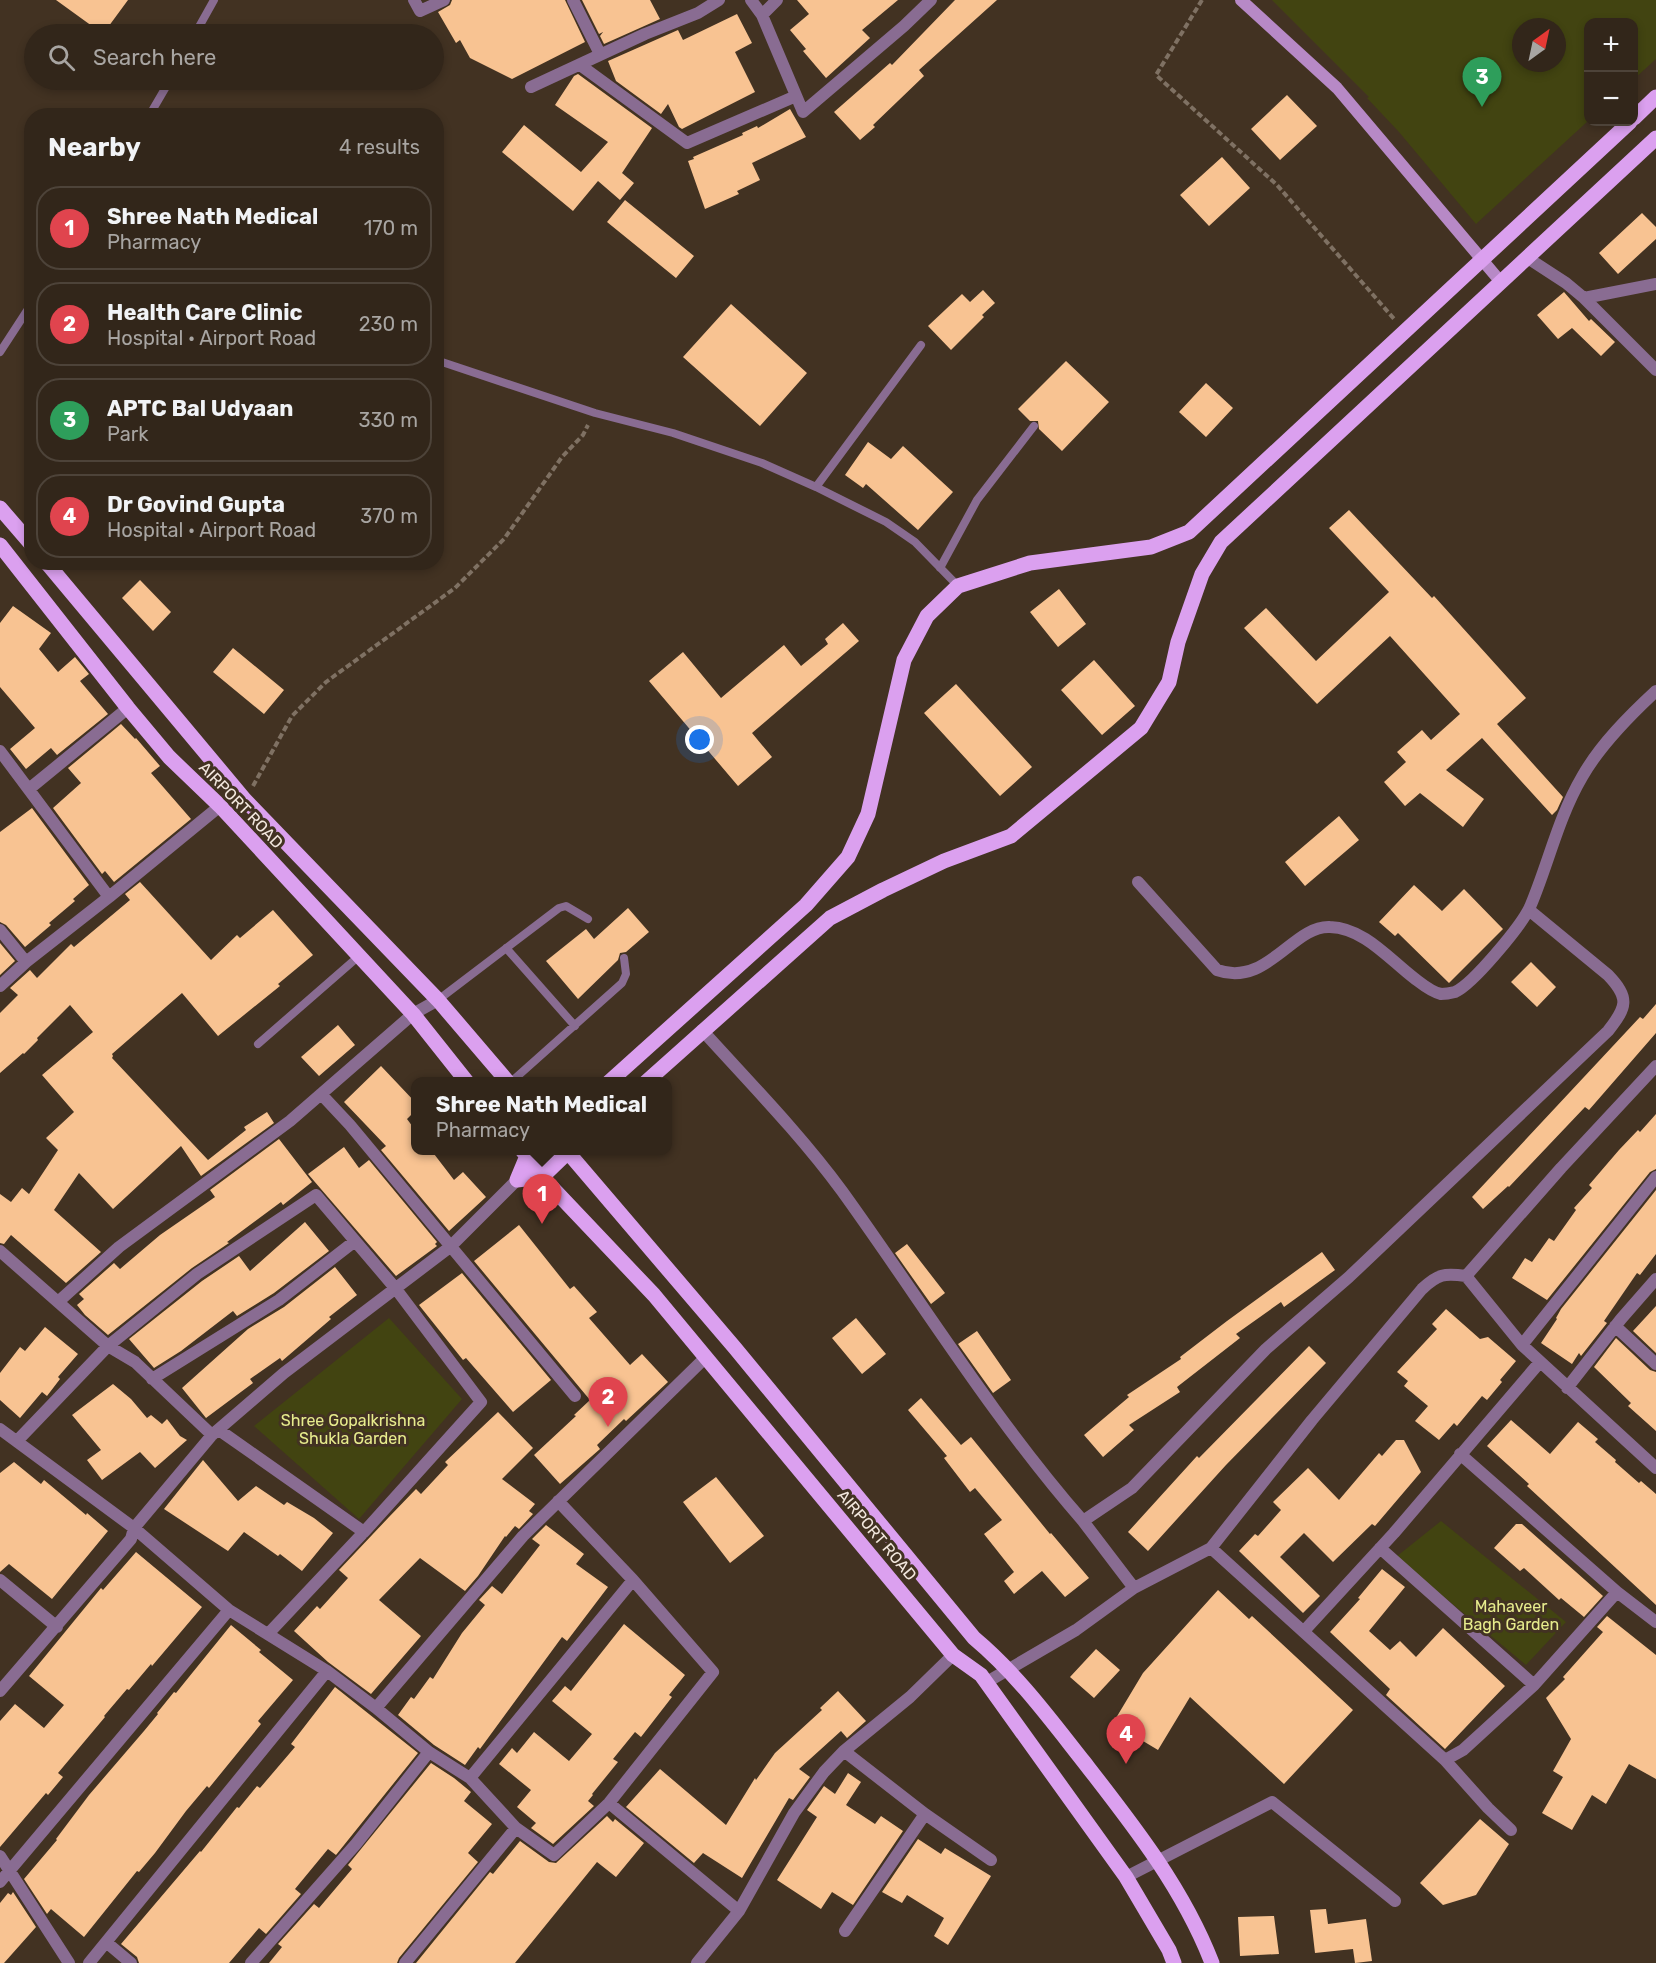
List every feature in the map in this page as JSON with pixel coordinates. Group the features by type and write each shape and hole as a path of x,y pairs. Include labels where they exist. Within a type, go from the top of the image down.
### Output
{"main road":[{"path":"1638,114 1656,98"},
{"path":"615,1077 806,905 848,856 868,814 904,660 927,616 958,586 1030,563 1151,547 1189,532 1626,126"},
{"path":"651,1077 830,918 944,861 1011,836 1141,728 1169,682 1178,642 1202,574 1221,542 1656,138"},
{"path":"0,507 24,536"},
{"name":"AIRPORT ROAD","path":"0,545 169,757 220,806 413,1014 463,1077"},
{"name":"AIRPORT ROAD","path":"53,570 245,800 438,1000 505,1077"},
{"path":"526,1155 517,1180 542,1177 564,1155"},
{"name":"AIRPORT ROAD","path":"529,1155 542,1177 654,1295 953,1656 981,1675 987,1682 1126,1877 1174,1963"},
{"name":"AIRPORT ROAD","path":"571,1155 735,1348 974,1638 998,1658 1047,1715 1158,1860 1191,1915 1212,1963"}],"street":[{"path":"414,0 420,11 444,0"},
{"path":"573,0 600,54"},
{"path":"531,87 600,54 698,13 718,0"},
{"path":"751,0 762,15 803,112 931,0"},
{"path":"762,15 777,0"},
{"path":"1242,0 1337,88 1500,281"},
{"path":"579,65 687,143 796,96"},
{"path":"1526,257 1566,283 1584,298 1656,370"},
{"path":"1584,298 1656,284"},
{"path":"1138,882 1217,970 1228,974 1258,968 1317,928 1331,927 1360,936 1426,987 1440,994 1454,993 1467,984 1498,951 1529,910 1553,841 1581,777 1601,749 1656,691"},
{"path":"29,789 128,708"},
{"path":"0,751 110,897"},
{"path":"0,986 26,962 110,897 220,806"},
{"path":"1083,1521 1132,1488 1266,1349 1349,1277 1608,1031 1621,1015 1625,998 1619,987 1608,975 1529,910"},
{"path":"0,930 26,962"},
{"path":"58,1302 119,1247 290,1121 413,1014 438,1000"},
{"path":"702,1030 812,1152 842,1191 985,1397 1037,1467 1083,1521 1134,1588"},
{"path":"1466,1276 1561,1168 1656,1066"},
{"path":"321,1094 350,1125 575,1396"},
{"path":"1522,1345 1656,1177"},
{"path":"0,1690 131,1539 134,1528 215,1433 284,1373 450,1247 517,1180"},
{"path":"17,1442 108,1346 197,1274 316,1196 396,1289 480,1402 364,1532 268,1634"},
{"path":"152,1379 279,1300 355,1241"},
{"path":"0,1251 108,1346 135,1362 215,1433 364,1532"},
{"path":"987,1682 1077,1630 1134,1588 1211,1548 1312,1420 1422,1289 1436,1277 1450,1274 1466,1276 1522,1345 1656,1468"},
{"path":"1567,1388 1615,1326 1651,1294 1656,1279"},
{"path":"1615,1326 1656,1364"},
{"path":"376,1708 522,1536 706,1357"},
{"path":"1304,1631 1380,1548 1540,1362"},
{"path":"0,1429 134,1528 229,1610 327,1671 429,1752 470,1778 516,1828 554,1855 609,1803 713,1672 633,1580 558,1501"},
{"path":"1460,1454 1617,1592 1656,1622"},
{"path":"1211,1548 1445,1760 1511,1830"},
{"path":"1380,1548 1534,1685"},
{"path":"0,1580 57,1627"},
{"path":"470,1778 633,1580"},
{"path":"1445,1760 1463,1750 1534,1685 1617,1592"},
{"path":"0,1882 229,1610"},
{"path":"697,1963 739,1911 794,1813 824,1772 844,1751 910,1697 953,1656"},
{"path":"89,1963 327,1671"},
{"path":"844,1751 925,1814 991,1860"},
{"path":"251,1963 356,1844 429,1752"},
{"path":"1126,1877 1272,1802 1395,1901"},
{"path":"609,1803 739,1911"},
{"path":"845,1931 925,1814"},
{"path":"405,1963 516,1828"},
{"path":"0,1856 69,1963"},
{"path":"106,1942 131,1963"}],"lane":[{"path":"201,24 214,0"},
{"path":"154,108 164,90"},
{"path":"0,352 24,315"},
{"path":"816,487 921,345"},
{"path":"444,363 595,413 662,429 762,463 886,522 915,542 958,586"},
{"path":"940,568 977,500 1034,426"},
{"path":"438,1000 560,908 566,906 588,919"},
{"path":"506,948 575,1026"},
{"path":"258,1044 359,956"},
{"path":"515,1077 622,982 626,974 624,958"}],"path":[{"path":"1202,0 1156,75 1277,185 1405,332"},
{"path":"245,800 292,716 326,682 455,588 504,539 562,457 583,435 595,413"}],"green space":[{"path":"1272,0 1656,0 1656,59 1638,75 1638,18 1584,18 1584,125 1476,224 1399,132 1367,98 1369,97"},
{"name":"Shree Gopalkrishna Shukla Garden","path":"389,1318 462,1399 359,1519 254,1426"},
{"name":"Mahaveer Bagh Garden","path":"1441,1521 1566,1622 1526,1665 1396,1557"}],"building":[{"path":"56,0 128,0 110,24 89,24"},
{"path":"452,0 565,0 585,42 512,79 470,58 460,40 456,43 438,12 450,5"},
{"path":"582,0 650,0 660,19 604,44 600,36 603,32 599,34"},
{"path":"797,0 898,0 862,30 870,38 826,78 803,51 806,49 790,30 809,14"},
{"path":"955,0 997,0 919,70 924,76 860,140 834,112 890,63 892,65"},
{"path":"737,14 752,43 735,52 755,92 682,129 668,104 661,114 616,81 608,61 678,30 683,40"},
{"path":"578,74 652,128 622,173 634,183 620,200 598,181 573,211 502,152 524,125 581,172 608,142 555,105 574,76"},
{"path":"1287,95 1317,126 1280,160 1251,129"},
{"path":"790,109 806,137 752,163 760,180 737,191 739,194 705,209 688,161 743,135 742,133 757,126 758,128"},
{"path":"1222,157 1250,188 1209,226 1180,195"},
{"path":"625,200 694,256 676,278 607,222"},
{"path":"1642,213 1656,227 1656,239 1618,274 1599,253"},
{"path":"983,290 995,303 951,350 928,326 962,294 970,302"},
{"path":"1564,292 1589,321 1591,319 1615,342 1601,356 1572,328 1558,339 1537,315"},
{"path":"731,304 807,373 760,426 683,357"},
{"path":"1066,361 1109,402 1062,451 1039,429 1038,421 1030,421 1018,409"},
{"path":"1206,383 1233,408 1206,437 1179,412"},
{"path":"868,442 891,459 903,446 953,492 918,530 866,484 863,488 845,475"},
{"path":"1349,510 1432,598 1434,596 1526,698 1497,724 1563,797 1552,815 1482,738 1446,770 1484,799 1463,827 1420,793 1405,806 1384,782 1406,762 1397,752 1422,730 1431,740 1460,714 1390,636 1317,704 1244,628 1266,608 1316,661 1389,592 1329,528"},
{"path":"140,580 171,612 153,631 122,598"},
{"path":"1059,589 1086,624 1058,647 1030,612"},
{"path":"13,606 51,633 39,649 58,672 75,657 89,674 80,681 108,714 57,755 51,748 26,769 10,749 35,728 0,687 0,623"},
{"path":"843,623 859,641 752,733 772,757 738,786 649,681 683,652 721,698 784,645 801,666 828,644 825,639"},
{"path":"233,648 284,690 264,714 213,672"},
{"path":"1094,660 1135,706 1102,735 1061,690"},
{"path":"956,684 1032,767 1000,796 924,713"},
{"path":"121,724 160,766 151,773 191,819 114,882 105,871 102,874 53,808 81,783 68,768"},
{"path":"32,808 89,885 73,899 75,901 49,923 51,925 25,947 6,925 0,922 0,832"},
{"path":"1339,816 1359,840 1305,886 1285,862"},
{"path":"140,882 211,960 237,935 240,938 273,910 313,955 278,984 280,986 218,1036 182,993 112,1054 112,1058 208,1160 246,1130 244,1127 267,1112 274,1123 201,1176 181,1146 113,1209 79,1173 54,1210 101,1252 66,1283 11,1235 4,1244 0,1243 0,1194 11,1202 22,1188 29,1194 58,1150 46,1138 74,1112 42,1075 93,1032 70,1005 24,1054 0,1073 0,1013 18,995 10,988 30,970 37,978 71,944 74,947 130,900 125,894"},
{"path":"1414,885 1442,911 1464,889 1503,929 1449,983 1398,933 1395,936 1379,922"},
{"path":"628,908 649,932 626,952 620,953 618,960 578,999 546,961 586,929 594,939"},
{"path":"0,943 15,961 0,975"},
{"path":"1531,962 1556,987 1537,1007 1511,982"},
{"path":"1656,1004 1656,1033 1589,1110 1585,1107 1509,1187 1483,1209 1472,1197 1640,1017 1643,1019"},
{"path":"338,1025 355,1045 319,1076 301,1057"},
{"path":"381,1066 411,1098 411,1115 407,1119 411,1124 411,1155 435,1155 454,1180 463,1172 486,1197 449,1231 381,1150 386,1146 344,1102"},
{"path":"1656,1114 1656,1169 1650,1172 1547,1300 1512,1278 1525,1258 1532,1262 1549,1238 1554,1241 1576,1210 1574,1208 1592,1188 1589,1185 1619,1150"},
{"path":"279,1139 312,1182 283,1205 281,1202 227,1242 229,1243 192,1268 108,1335 85,1315 77,1305 84,1299 79,1294 114,1263 120,1269 160,1235 215,1197 210,1190"},
{"path":"344,1147 359,1168 369,1160 437,1242 435,1244 437,1246 396,1276 308,1174"},
{"path":"1656,1190 1656,1254 1640,1275 1637,1273 1604,1321 1607,1323 1581,1356 1579,1353 1572,1364 1541,1343 1561,1309"},
{"path":"305,1222 329,1251 274,1293 237,1316 233,1311 181,1351 154,1368 129,1339 202,1281 239,1256 250,1271"},
{"path":"519,1225 570,1289 574,1286 597,1312 589,1318 630,1365 642,1354 668,1382 626,1421 624,1419 597,1445 600,1449 560,1484 534,1455 590,1400 474,1261"},
{"path":"907,1244 945,1293 931,1304 895,1253"},
{"path":"1322,1252 1335,1270 1284,1307 1281,1302 1236,1334 1240,1338 1177,1387 1180,1392 1129,1425 1134,1430 1103,1457 1084,1435 1129,1397 1127,1395 1181,1359 1180,1357 1227,1321"},
{"path":"335,1267 357,1295 329,1317 331,1319 282,1361 280,1358 250,1379 253,1383 206,1418 182,1388 248,1329 284,1307"},
{"path":"462,1273 551,1380 513,1412 466,1358 463,1360 419,1305"},
{"path":"1656,1306 1656,1353 1633,1331"},
{"path":"1446,1309 1480,1339 1488,1337 1516,1361 1487,1400 1482,1396 1457,1426 1454,1423 1439,1440 1415,1421 1428,1406 1404,1386 1408,1381 1397,1372 1437,1329 1432,1324"},
{"path":"856,1318 886,1354 862,1374 832,1338"},
{"path":"45,1327 78,1354 58,1377 60,1379 47,1396 42,1392 20,1418 0,1400 0,1373 20,1347 25,1351"},
{"path":"977,1331 1011,1380 993,1393 958,1344"},
{"path":"1616,1338 1650,1370 1656,1372 1656,1431 1628,1406 1631,1403 1594,1367"},
{"path":"1309,1346 1326,1363 1226,1465 1148,1551 1128,1532 1197,1456 1199,1458"},
{"path":"113,1384 131,1399 147,1418 151,1415 162,1424 167,1419 180,1436 187,1440 155,1468 140,1452 102,1480 87,1460 101,1450 72,1415"},
{"path":"921,1398 961,1445 971,1437 1089,1578 1065,1597 1042,1571 1014,1594 1004,1581 1014,1572 984,1534 1002,1520 975,1488 970,1492 944,1458 947,1456 908,1410"},
{"path":"498,1412 533,1448 502,1479 535,1504 529,1511 533,1514 519,1529 515,1526 505,1536 465,1591 420,1558 379,1600 421,1636 371,1694 328,1662 294,1631 317,1606 320,1609 348,1578 339,1570 416,1489 421,1494 448,1465 445,1462"},
{"path":"1511,1420 1550,1454 1578,1422 1598,1439 1595,1442 1616,1460 1615,1462 1656,1494 1656,1605 1487,1446"},
{"path":"1396,1440 1404,1440 1421,1472 1375,1526 1372,1524 1333,1562 1304,1533 1280,1557 1320,1596 1303,1613 1239,1551 1255,1534 1258,1536 1281,1510 1273,1502 1308,1468 1339,1500 1379,1453 1382,1456"},
{"path":"203,1460 238,1501 256,1486 284,1505 287,1502 314,1518 333,1533 302,1571 280,1554 278,1556 244,1532 228,1551 164,1509"},
{"path":"14,1462 41,1484 44,1480 108,1531 52,1599 9,1564 0,1572 0,1473"},
{"path":"716,1477 764,1536 730,1563 683,1502"},
{"path":"1516,1524 1522,1524 1603,1596 1584,1617 1561,1598 1559,1600 1524,1568 1520,1571 1494,1548"},
{"path":"546,1525 584,1554 576,1564 608,1587 567,1641 562,1637 480,1749 478,1747 465,1765 434,1745 398,1715 411,1697 414,1699 430,1677 433,1679 462,1633 485,1605 479,1600 492,1586 502,1594 540,1545 532,1539"},
{"path":"136,1552 202,1607 152,1666 151,1664 104,1716 58,1773 63,1777 48,1795 46,1793 0,1847 0,1721 15,1704 44,1728 64,1705 29,1676 101,1588 103,1590"},
{"path":"1382,1569 1405,1587 1369,1631 1390,1650 1400,1641 1416,1657 1443,1628 1505,1686 1445,1749 1386,1695 1390,1689 1330,1632 1360,1599 1358,1598"},
{"path":"1218,1590 1249,1619 1252,1616 1353,1710 1284,1784 1190,1697 1158,1750 1113,1723 1143,1673"},
{"path":"1607,1616 1656,1655 1656,1779 1629,1764 1606,1804 1592,1795 1572,1830 1542,1813 1563,1777 1553,1771 1571,1739 1546,1698 1565,1679 1563,1677 1603,1632 1597,1627"},
{"path":"624,1624 685,1675 669,1695 672,1697 641,1737 635,1732 613,1759 618,1762 588,1801 594,1806 553,1844 531,1828 536,1823 517,1807 531,1790 499,1764 512,1748 517,1753 534,1732 569,1761 592,1734 552,1701 565,1686 571,1691"},
{"path":"231,1625 293,1680 258,1721 261,1724 209,1788 207,1786 186,1811 155,1853 139,1872 137,1871 84,1937 51,1909 47,1914 24,1879 57,1840 89,1795"},
{"path":"1096,1649 1120,1670 1094,1698 1070,1677"},
{"path":"335,1687 418,1753 336,1855 328,1849 295,1889 301,1894 266,1934 259,1928 229,1963 139,1963 137,1957 121,1944 237,1807 239,1808 257,1786 260,1788 295,1747 291,1744"},
{"path":"838,1691 866,1721 847,1738 841,1731 799,1769 810,1777 793,1800 789,1798 742,1878 703,1853 694,1863 626,1807 660,1769 726,1825 755,1778 756,1780 775,1753 822,1710 820,1708"},
{"path":"431,1763 471,1792 464,1801 492,1824 468,1853 478,1862 397,1963 269,1963 282,1947 278,1944 314,1904 319,1908 352,1869 348,1865"},
{"path":"848,1773 861,1782 846,1805 875,1824 881,1816 903,1831 853,1905 832,1892 821,1909 777,1880 817,1817 807,1810 824,1786 835,1794"},
{"path":"607,1816 613,1822 615,1819 644,1843 616,1877 597,1862 515,1963 416,1963 490,1872 493,1874 520,1841 549,1862 556,1863"},
{"path":"1480,1819 1509,1844 1476,1895 1443,1905 1420,1883"},
{"path":"918,1839 941,1854 945,1848 991,1876 948,1945 934,1936 944,1918 907,1895 902,1903 882,1892"},
{"path":"13,1892 36,1927 4,1963 0,1963 0,1903 8,1893 11,1895"},
{"path":"1326,1909 1328,1924 1366,1919 1372,1961 1355,1963 1353,1949 1315,1953 1310,1910"},
{"path":"1274,1916 1279,1954 1240,1956 1238,1917"}],"place":[{"name":"APTC Bal Udyaan","path":"1482,107"},
{"name":"Shree Nath Medical","path":"542,1224"},
{"name":"Health Care Clinic","path":"608,1427"},
{"name":"Dr Govind Gupta","path":"1126,1764"}]}
